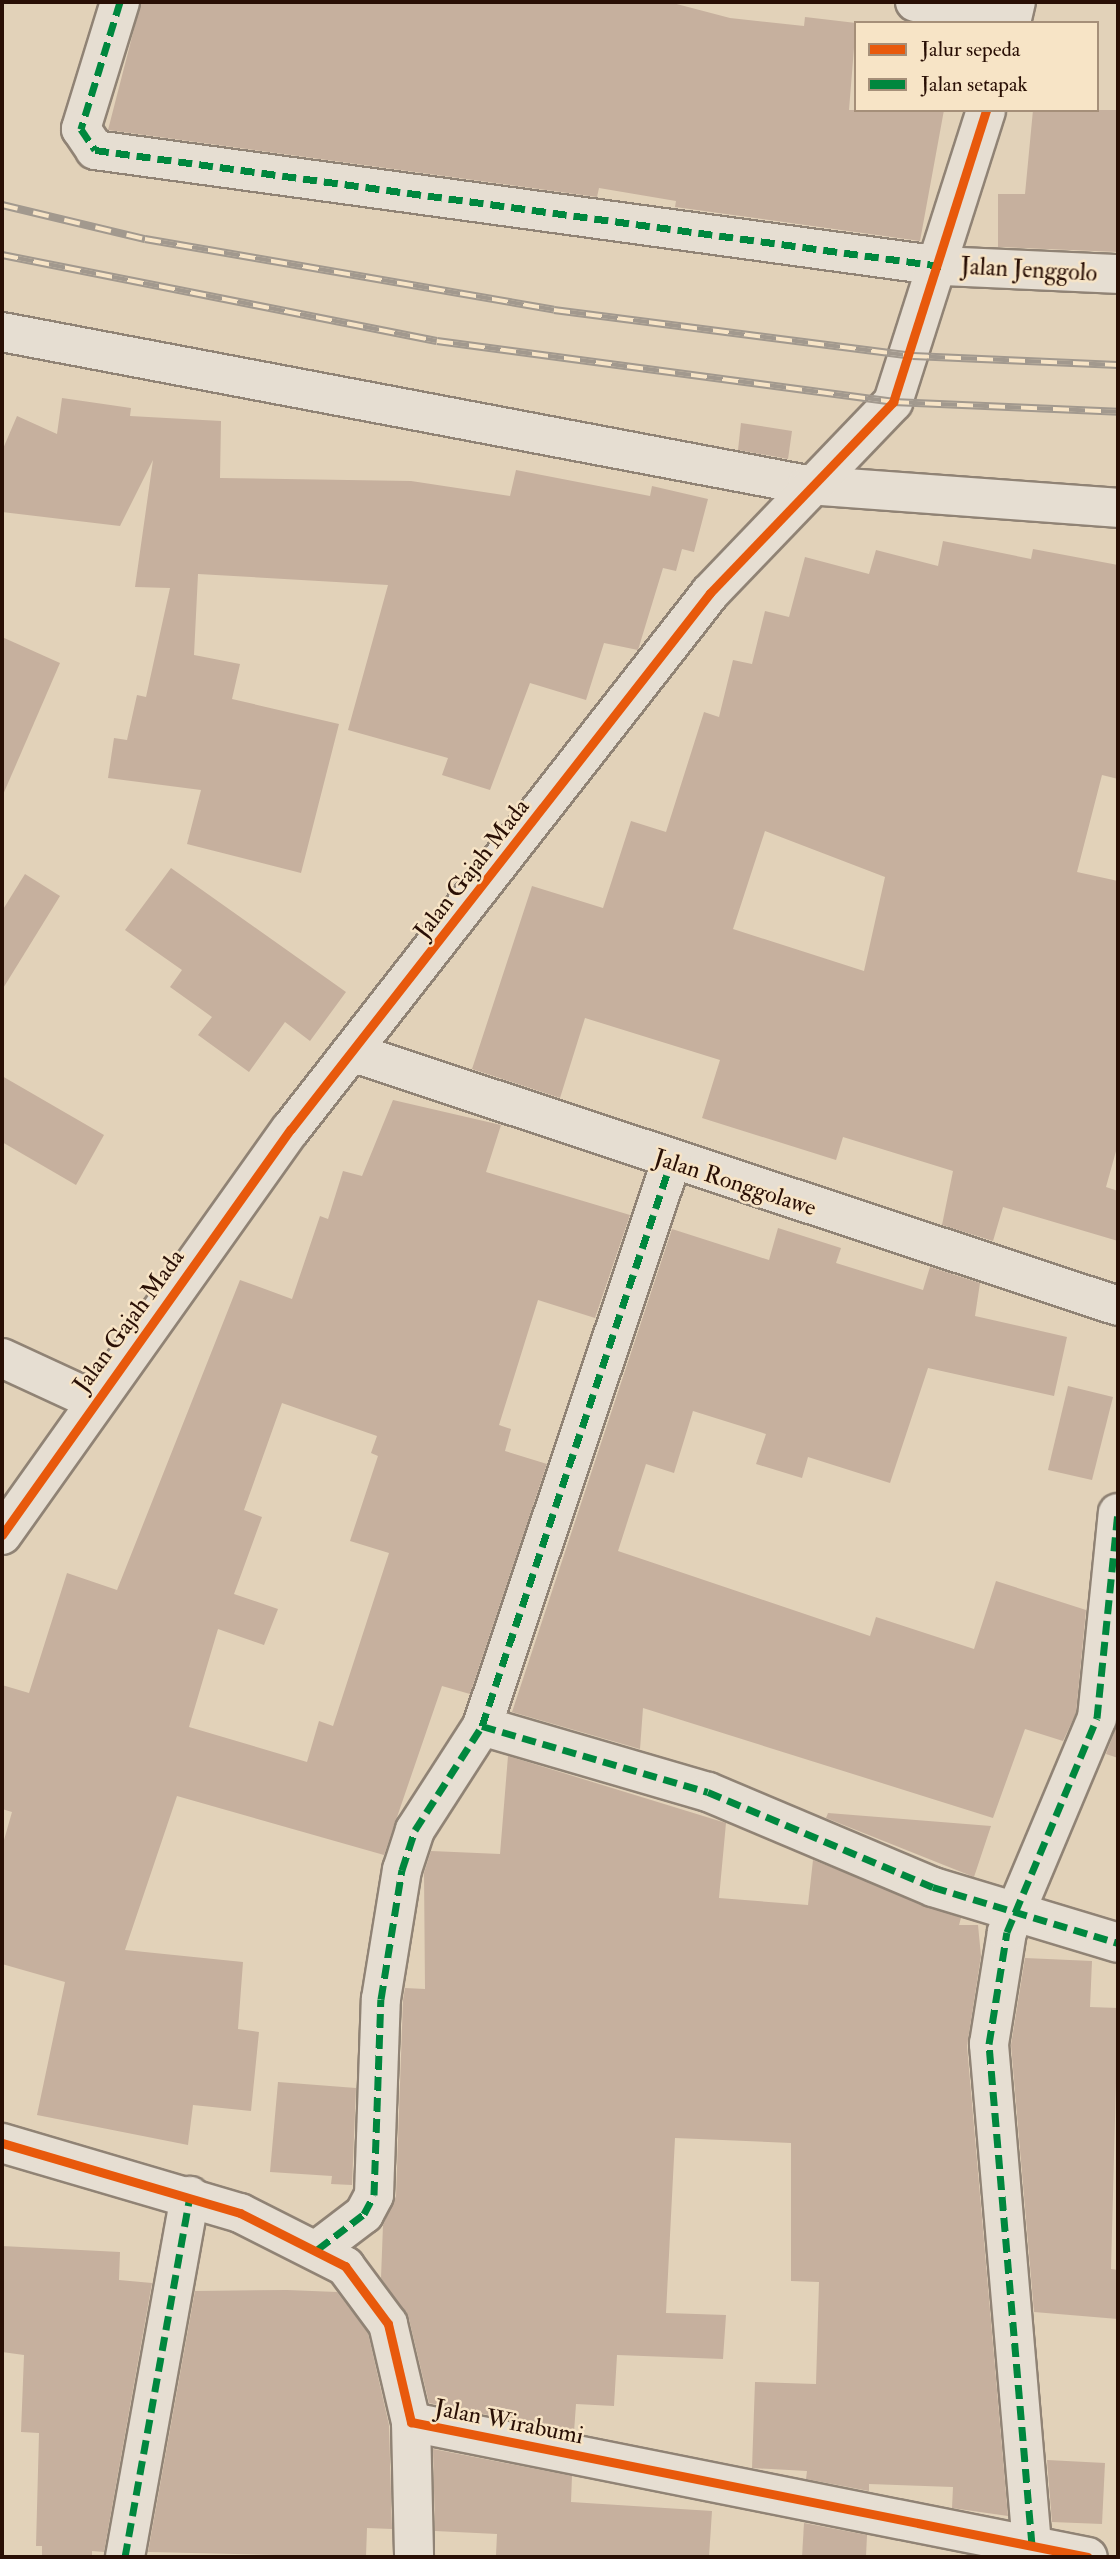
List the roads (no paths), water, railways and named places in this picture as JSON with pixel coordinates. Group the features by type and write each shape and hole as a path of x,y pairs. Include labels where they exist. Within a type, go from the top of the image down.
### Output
{"street":[{"name":"Jalan Jenggolo","path":"120,2 81,129 95,150 941,266 1118,274"},
{"path":"915,2 1000,21"},
{"path":"1010,21 1016,2"},
{"name":"Jalan Gajah Mada","path":"2,1535 291,1129 354,1053 710,593 807,485 893,402 941,266 985,112"},
{"path":"2,332 807,485 1118,508"},
{"name":"Jalan Ronggolawe","path":"354,1053 670,1162 1118,1306"},
{"path":"318,2249 364,2214 374,2195 381,1999 402,1870 415,1830 482,1726 670,1162"},
{"path":"2,1358 95,1401"},
{"path":"1032,2545 989,2043 997,1965 1097,1718 1118,1513"},
{"path":"482,1726 708,1793 1015,1916 1118,1942"},
{"name":"Jalan Wirabumi","path":"2,2143 190,2196 273,2224 345,2266 388,2324 411,2422 1088,2557"},
{"path":"125,2557 190,2196"},
{"path":"411,2422 414,2557"}],"railway":[{"path":"2,205 145,239 554,310 913,356 1118,365"},
{"path":"2,255 437,341 893,402 1118,412"}]}
